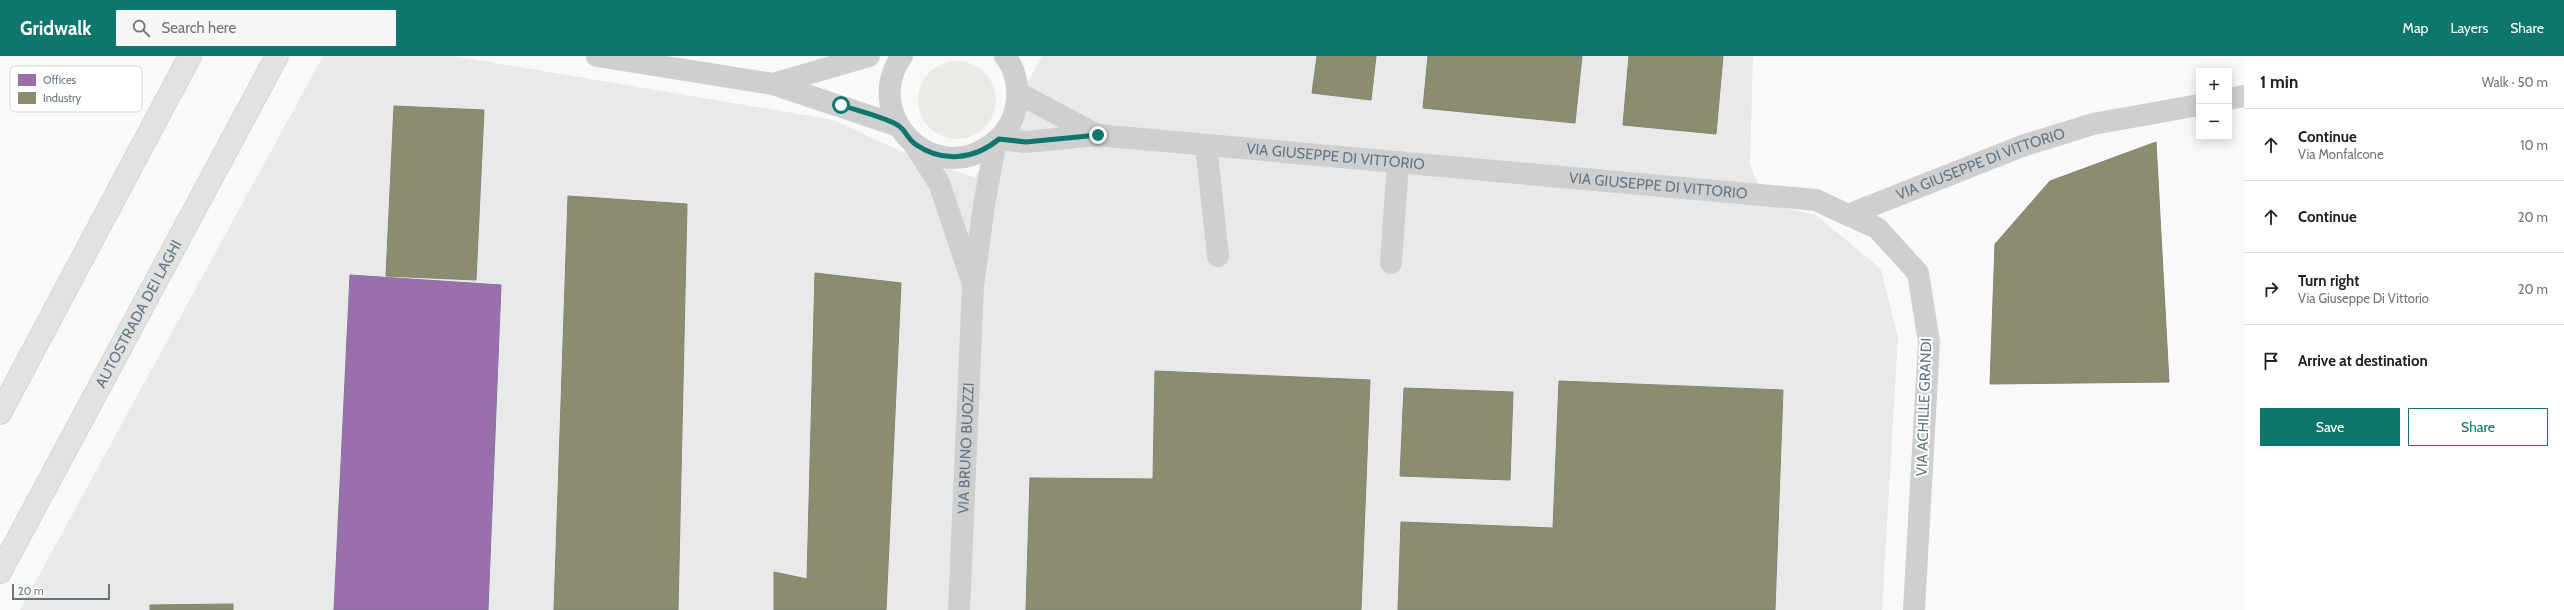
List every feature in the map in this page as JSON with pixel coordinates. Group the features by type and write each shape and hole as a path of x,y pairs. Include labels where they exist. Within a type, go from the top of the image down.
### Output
{"highway":[{"path":"0,413 190,56"},
{"name":"AUTOSTRADA DEI LAGHI","path":"0,572 278,56"}],"street":[{"path":"597,56 773,84 899,126"},
{"path":"773,84 869,56"},
{"path":"902,56 893,73 890,91 892,109 899,126 913,143 929,153 946,157 964,156 981,152 998,140 1013,117 1022,56"},
{"path":"1004,56 1017,87"},
{"name":"VIA GIUSEPPE DI VITTORIO","path":"1017,87 1098,135"},
{"path":"2232,98 2244,96"},
{"name":"VIA GIUSEPPE DI VITTORIO","path":"998,140 1026,142 1098,135 1816,200 1848,215 2036,141 2093,124 2196,106"},
{"name":"VIA BRUNO BUOZZI","path":"959,610 973,286 984,204 998,140"},
{"name":"VIA BRUNO BUOZZI","path":"913,143 939,182 973,286"},
{"path":"1206,145 1218,256"},
{"path":"1391,263 1398,162"},
{"name":"VIA ACHILLE GRANDI","path":"1848,215 1877,228 1918,273 1929,342 1914,610"}],"shaded area":[{"path":"323,56 454,56 834,120 898,150 975,178 1042,56 1753,56 1750,164 1766,204 1816,215 1881,269 1898,337 1882,610 20,610"},
{"path":"957,61 972,64 979,68 989,78 993,85 996,100 993,115 989,122 979,132 972,136 957,139 942,136 935,132 925,122 921,115 918,100 921,85 925,78 935,68 942,64"}],"building: Offices":[{"path":"350,275 501,285 488,610 334,610"}],"building: Industry":[{"path":"1317,56 1376,56 1371,100 1312,93"},
{"path":"1428,56 1582,56 1575,123 1423,108"},
{"path":"1629,56 1723,56 1716,134 1623,125"},
{"path":"394,106 484,110 476,280 386,276"},
{"path":"2156,142 2169,382 1990,384 1995,244 2050,181"},
{"path":"568,196 687,204 678,610 554,610"},
{"path":"815,273 901,283 886,610 774,610 774,572 807,579"},
{"path":"1155,371 1370,380 1361,610 1026,610 1030,478 1153,479"},
{"path":"1559,381 1783,390 1775,610 1398,610 1401,522 1553,528"},
{"path":"1404,388 1513,392 1510,480 1400,476"},
{"path":"233,604 233,610 150,610 150,605"}],"route":[{"path":"841,105 899,126 913,143 929,153 946,157 964,156 981,152 999,139 1026,142 1098,135"}]}
